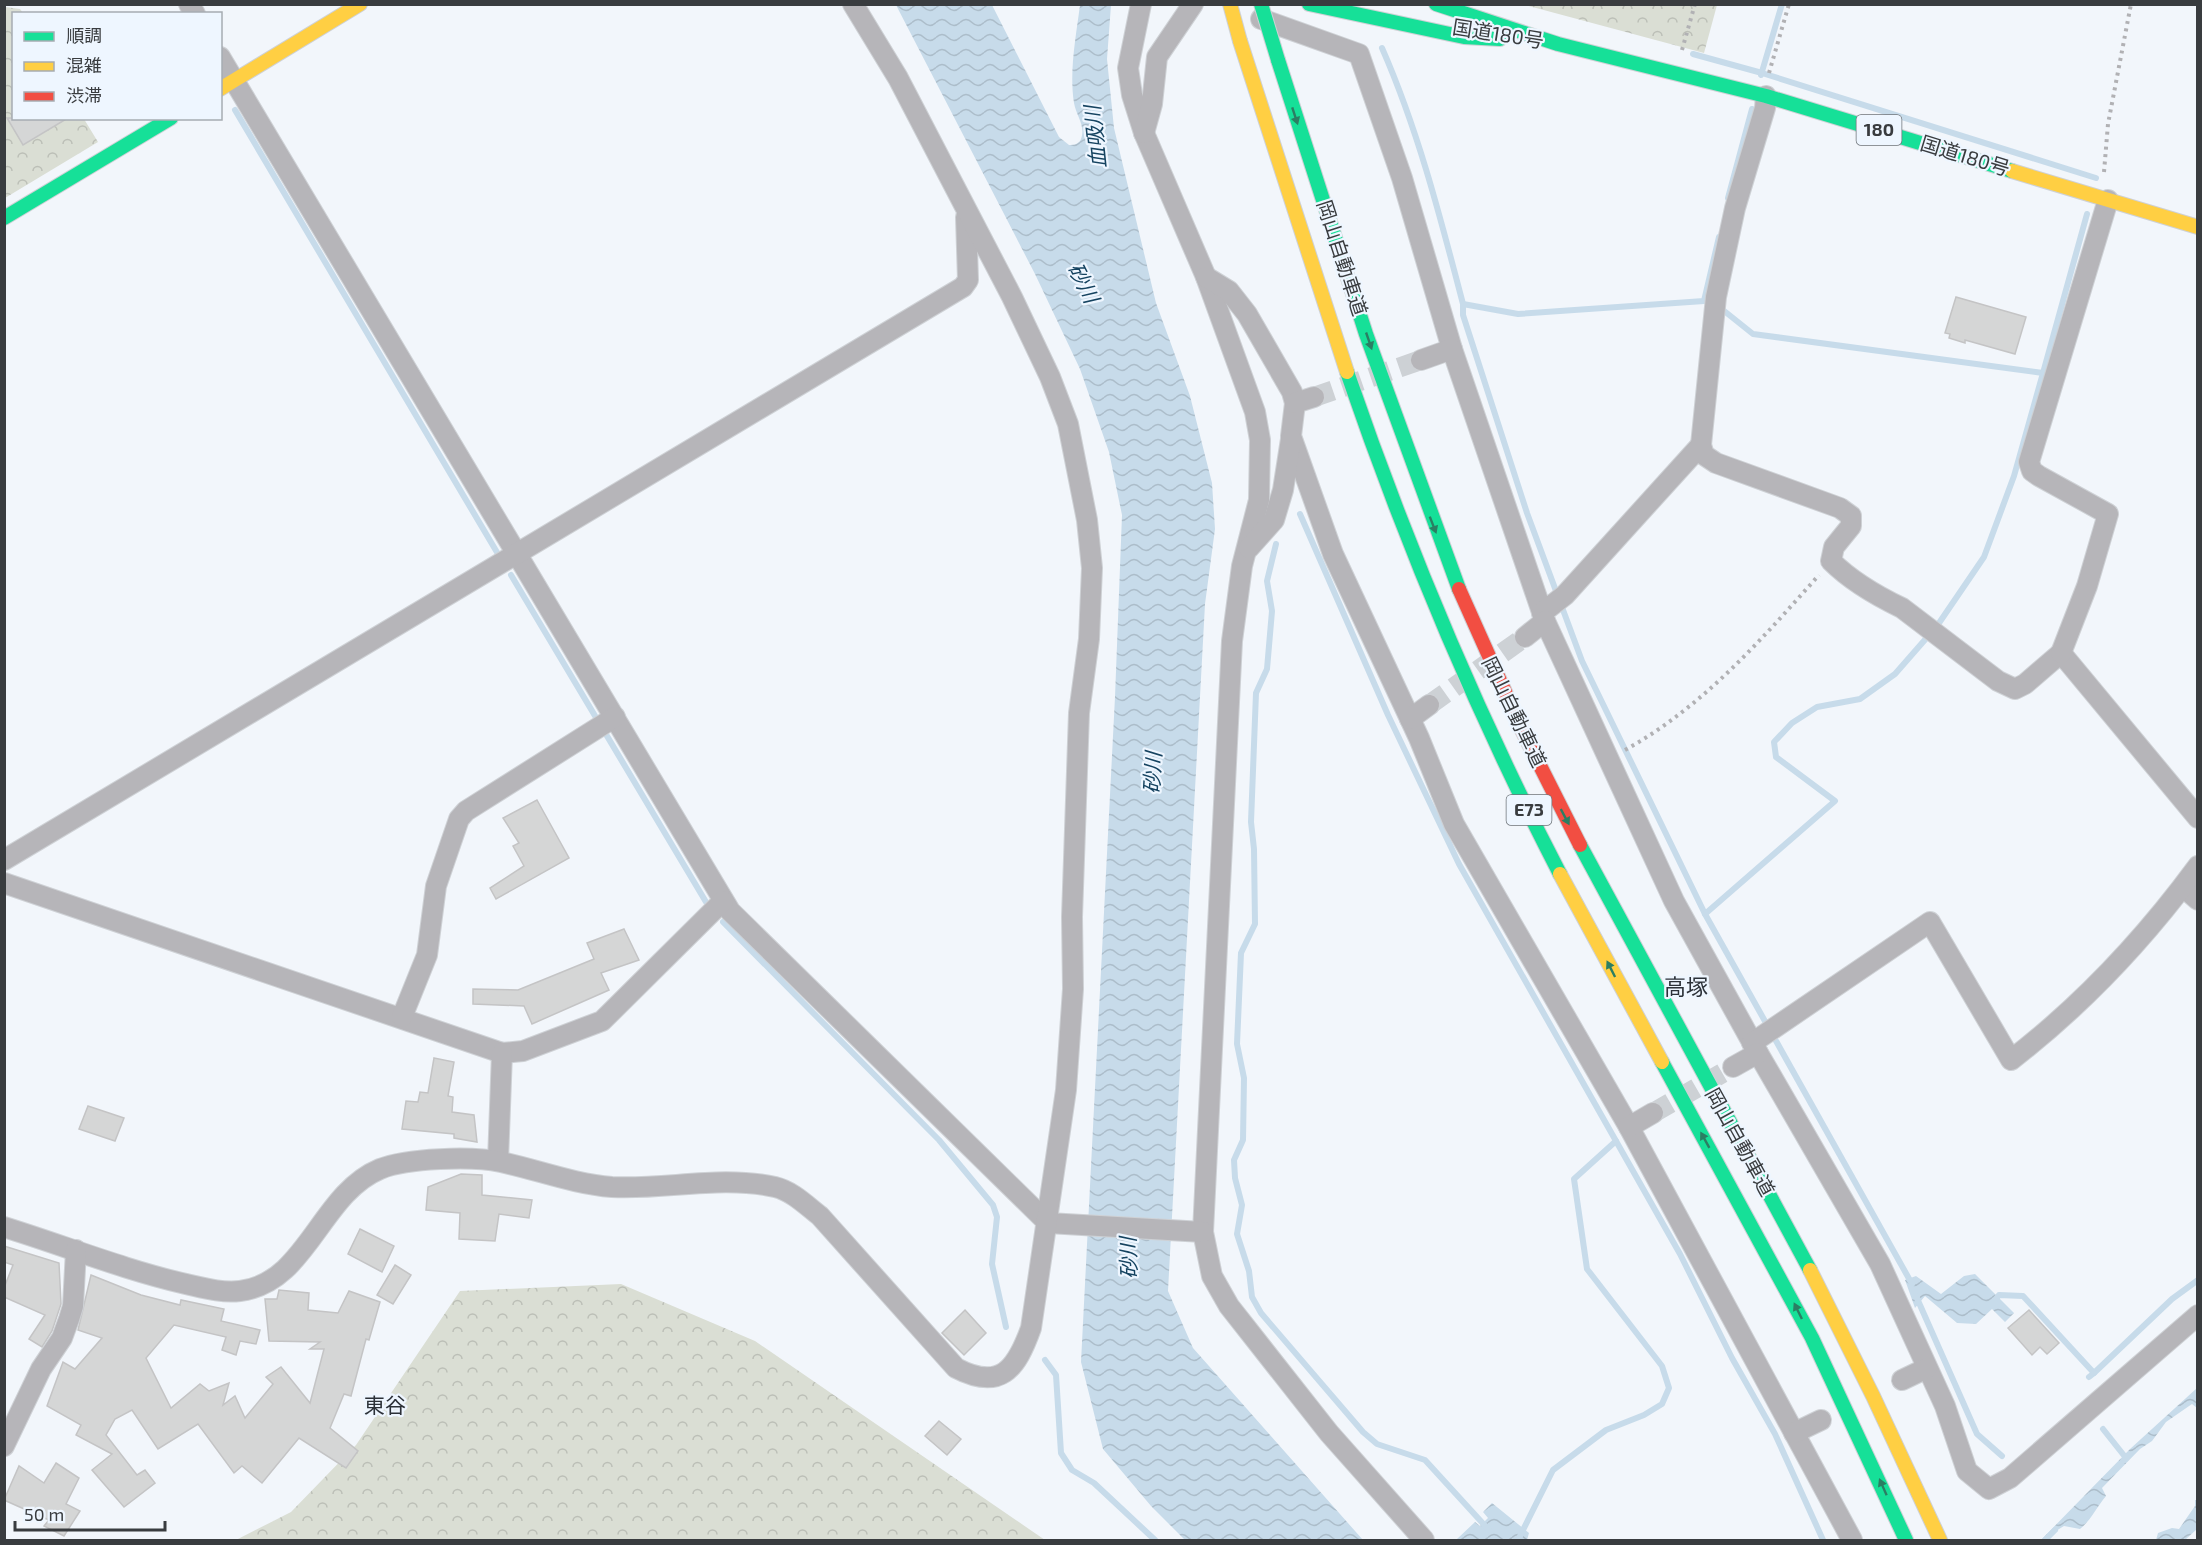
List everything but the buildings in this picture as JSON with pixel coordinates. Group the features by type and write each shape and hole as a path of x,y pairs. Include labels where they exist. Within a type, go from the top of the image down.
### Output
{"main road":[{"path":"227,85 360,4"},
{"name":"岡山自動車道","path":"1230,4 1359,406 1407,536 1459,662 1524,801 1637,1019 1779,1273 1863,1441 1906,1540"},
{"name":"岡山自動車道","path":"1261,4 1388,397 1434,527 1485,650 1551,789 1663,1004 1803,1256 1888,1428 1940,1540"},
{"path":"1309,4 1464,37 1558,44"},
{"name":"国道180号","path":"1370,4 1470,32 1558,44"},
{"name":"国道180号","path":"1436,4 1558,44 1766,96 2198,227"},
{"path":"4,218 168,120"}],"street":[{"path":"4,1227 156,1277 221,1292 240,1291 278,1278 353,1187 379,1170 413,1161 498,1161 592,1185 615,1187 715,1181 777,1188 799,1199 820,1216 956,1368 978,1378 1001,1377 1026,1342 1055,1222 1067,1078 1073,989 1072,917 1079,713 1089,639 1092,568 1087,520 1068,424 1050,377 1012,297 898,78 852,4"},
{"path":"1141,4 1128,68 1132,95 1144,134 1206,277 1255,412 1260,440 1259,500 1242,566 1232,641 1196,1231 1212,1276 1229,1306 1329,1433 1424,1540"},
{"path":"1144,134 1152,104 1157,57 1193,4"},
{"path":"1221,4 1359,54 1402,178 1452,349 1551,609 1674,901 1763,1039 1880,1264 1945,1406 1967,1471 1989,1489 2010,1478 2198,1315"},
{"path":"222,65 227,85 516,552 605,723 729,911 1055,1222 1196,1231"},
{"path":"1766,96 1735,208 1715,304 1701,445 1704,455 1716,463 1840,508 1851,516 1851,526 1834,547 1831,561 1840,570 1902,608 1998,681 2015,689 2025,684 2061,653 2087,586 2108,514 2038,476 2032,471 2029,462 2105,199"},
{"path":"4,861 516,552 963,287 968,280 966,211"},
{"path":"1206,277 1229,291 1247,314 1292,392 1305,400 1291,436 1283,490 1274,520 1246,552"},
{"path":"1421,360 1452,349"},
{"path":"1291,436 1333,554 1410,719 1454,824 1629,1127 1852,1540"},
{"path":"1525,638 1701,445"},
{"path":"2061,653 2192,795 2198,818"},
{"path":"1410,719 1429,705"},
{"path":"402,1017 427,955 436,886 459,819 466,811 605,723"},
{"path":"1733,1067 1763,1039 1930,922 2011,1060 2057,1024 2190,893 2198,866"},
{"path":"4,883 502,1053 523,1051 602,1021 723,901"},
{"path":"498,1161 502,1053"},
{"path":"1629,1127 1653,1113"},
{"path":"4,1446 41,1369 62,1338 69,1319 73,1306 76,1250"},
{"path":"1902,1380 1927,1368"},
{"path":"1794,1433 1821,1420"}],"path":[{"path":"1676,73 1695,4"},
{"path":"1769,73 1789,4"},
{"path":"2105,199 2108,124 2131,4"},
{"path":"1631,746 1701,699 1738,665 1831,561"}],"green space":[{"path":"1717,4 1704,53 1525,5"},
{"path":"5,7 20,9 22,12 12,12 12,120 85,120 98,142 5,198"},
{"path":"621,1284 755,1341 1045,1540 236,1540 291,1512 356,1445 460,1291"}],"water":[{"path":"896,5 992,5 1059,137 1069,145 1079,142 1082,134 1082,125 1074,103 1072,79 1080,5 1111,5 1107,59 1114,128 1156,303 1190,396 1212,483 1215,529 1205,604 1168,1291 1193,1348 1363,1540 1185,1540 1151,1506 1103,1449 1081,1362 1115,697 1122,515 1109,452 1080,369 1035,274"},
{"path":"1975,1274 2014,1313 2005,1322 1992,1309 1976,1324 1957,1323 1925,1296 1915,1308 1905,1280 1916,1276 1941,1294 1964,1276"},
{"path":"2197,1388 2197,1408 2192,1404 2166,1422 2152,1441 2140,1449 2102,1488 2106,1496 2080,1529 2064,1526 2041,1540 2130,1449"},
{"path":"2195,1500 2197,1500 2197,1529 2185,1540 2156,1540 2158,1533 2172,1528 2179,1529 2195,1506"},
{"path":"1492,1503 1529,1533 1527,1540 1457,1539 1475,1522 1480,1526 1488,1518 1483,1512"}],"waterway":[{"path":"1761,75 1782,4"},
{"path":"1382,48 1407,110 1437,206 1463,304"},
{"path":"1693,54 1762,73 2096,178"},
{"path":"1728,198 1752,109"},
{"path":"235,110 498,554"},
{"path":"1718,306 1753,334 2043,373 2087,214"},
{"path":"1719,237 1704,301 1518,314 1463,304 1463,315 1527,513 1582,661 1705,914 1912,1284"},
{"path":"1705,914 1835,801 1776,757 1774,742 1792,723 1817,707 1860,699 1895,674 1937,626 1984,557 2014,476 2043,373"},
{"path":"1300,514 1388,715 1459,864 1616,1141 1574,1179 1587,1269 1662,1366 1669,1388 1662,1404 1644,1415 1606,1430 1553,1470 1518,1540"},
{"path":"1276,544 1267,581 1272,611 1267,669 1256,693 1251,822 1254,849 1255,924 1241,953 1237,1044 1244,1078 1243,1140 1234,1160 1235,1178 1242,1205 1237,1234 1249,1271 1252,1297 1261,1313 1363,1432 1377,1444 1425,1460 1488,1529"},
{"path":"511,575 706,902"},
{"path":"723,922 939,1140 993,1205 997,1217 992,1264 1006,1327"},
{"path":"1616,1141 1680,1254 1732,1358 1775,1434 1823,1540"},
{"path":"2094,1373 2172,1299 2198,1280"},
{"path":"1996,1299 1999,1295 2023,1296 2094,1373 2089,1377"},
{"path":"1916,1296 1977,1434 2002,1456"},
{"path":"1045,1360 1056,1375 1061,1453 1072,1470 1094,1483 1155,1540"},
{"path":"2103,1429 2126,1458 2123,1461"},
{"path":"2045,1540 2055,1530"}],"tunnel":[{"path":"1314,397 1421,360"},
{"path":"1429,705 1525,637"},
{"path":"1653,1113 1733,1067"}],"traffic: fast":[{"path":"1261,4 1278,60"},
{"path":"1309,4 1464,37 1500,39"},
{"path":"1436,4 1558,44 1766,96 2012,171"},
{"path":"1278,60 1366,334 1459,589"},
{"path":"4,218 168,120"},
{"path":"1347,372 1393,500 1444,627 1529,813 1560,874"},
{"path":"1580,845 1810,1270"},
{"path":"1662,1062 1812,1338 1906,1540"}],"traffic: slow":[{"path":"222,88 360,4"},
{"path":"1230,4 1240,41"},
{"path":"1240,41 1347,372"},
{"path":"2012,171 2198,227"},
{"path":"1560,874 1662,1062"},
{"path":"1810,1270 1873,1396 1940,1540"}],"traffic: jam":[{"path":"1459,589 1522,730 1580,845"}],"district":[{"name":"高塚","path":"1686,987"},
{"name":"東谷","path":"385,1406"}],"water label":[{"name":"血吸川","path":"1096,137"},
{"name":"砂川","path":"1083,283"},
{"name":"砂川","path":"1153,773"},
{"name":"砂川","path":"1129,1258"}]}
